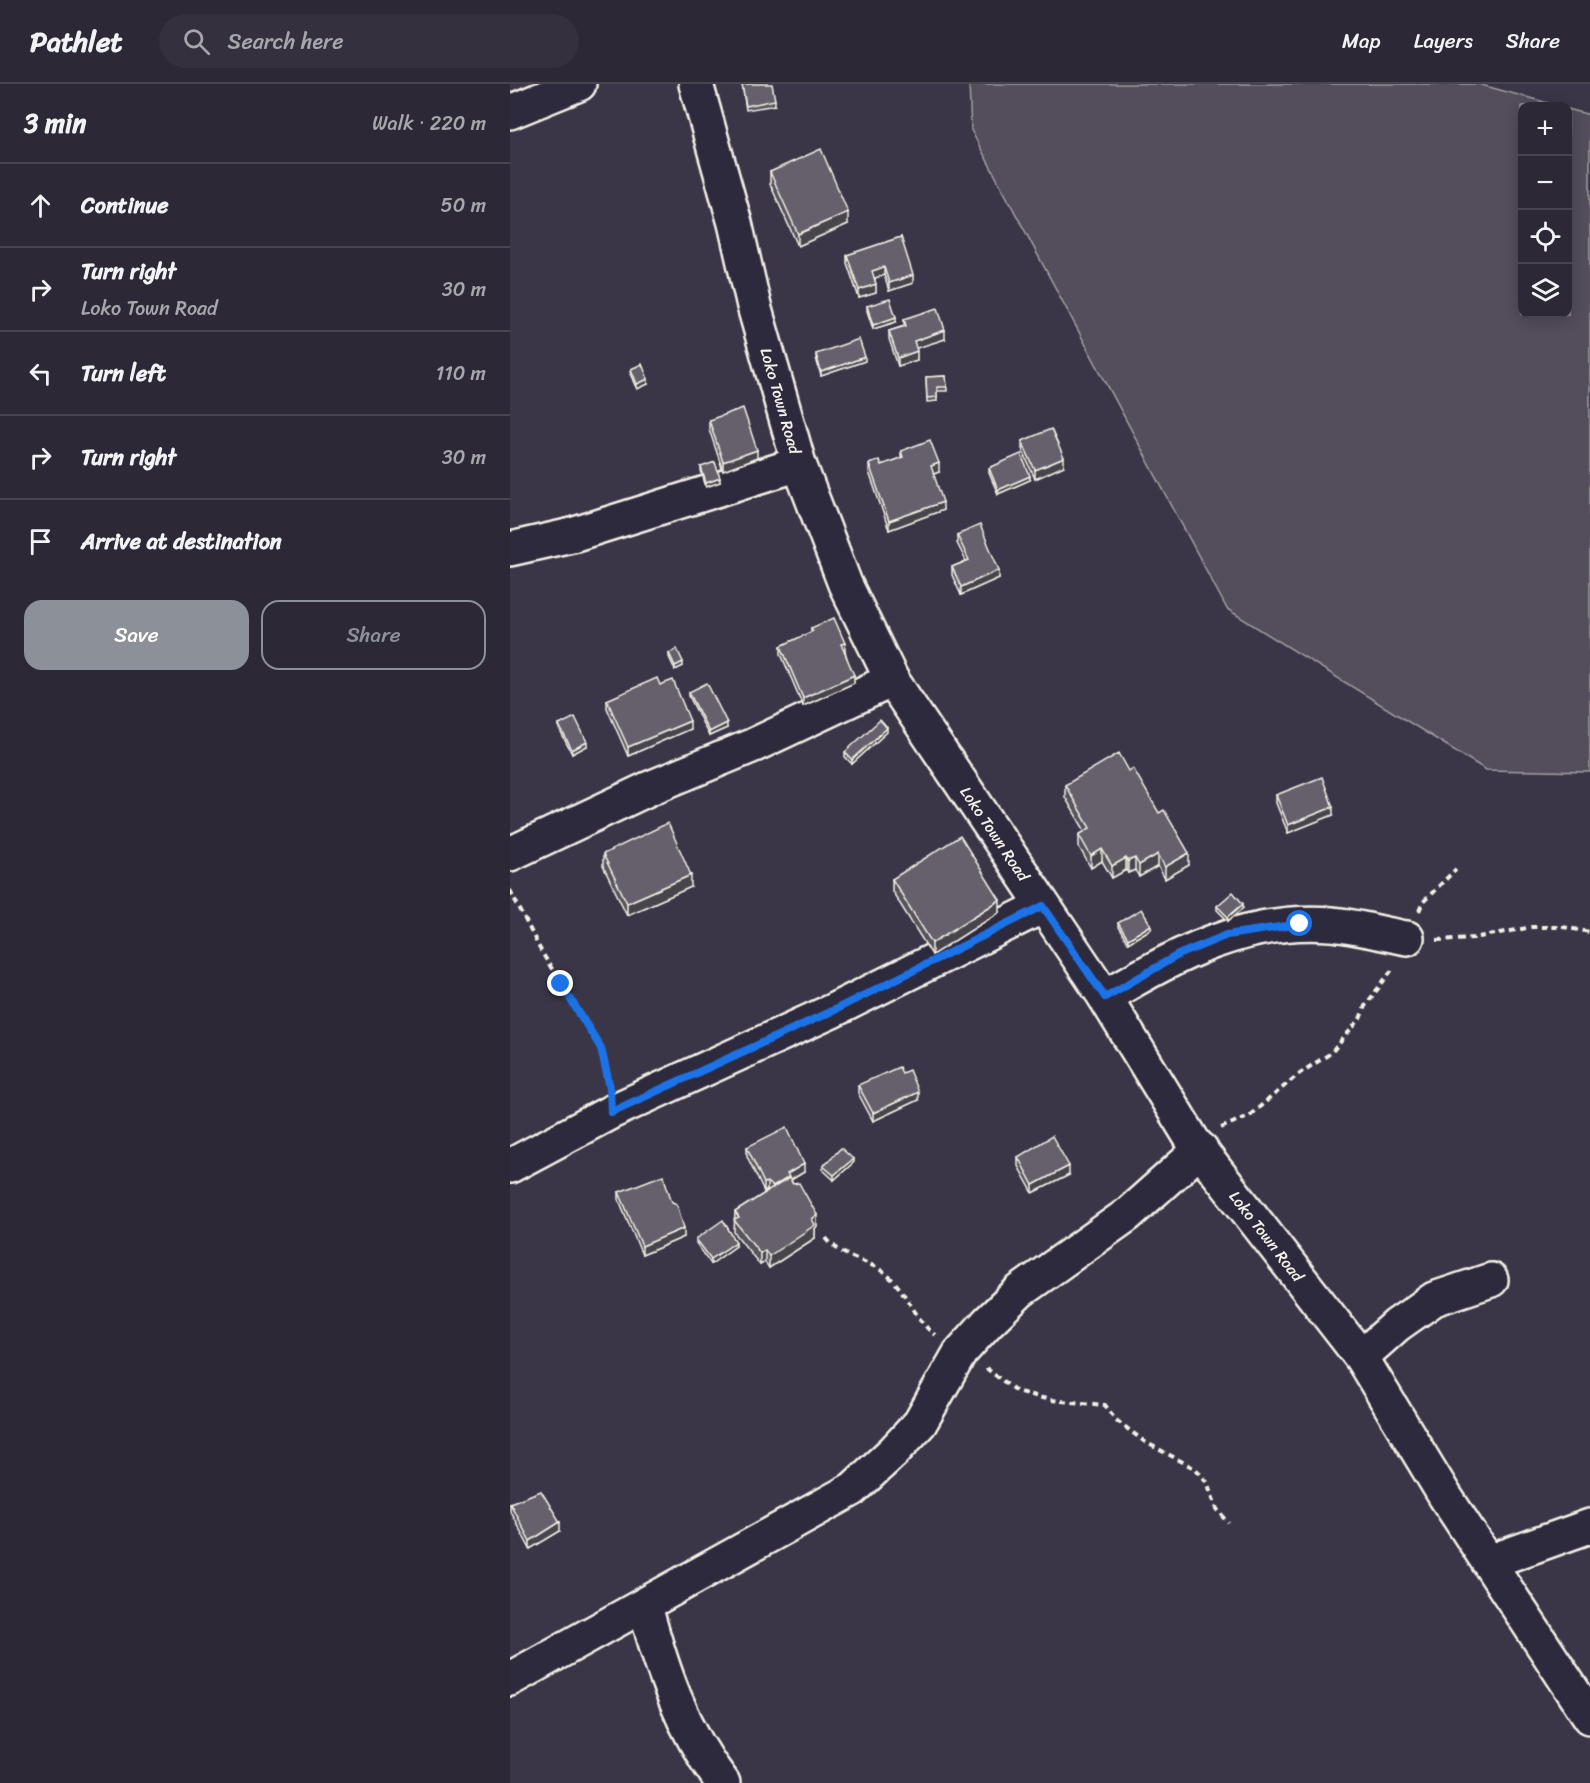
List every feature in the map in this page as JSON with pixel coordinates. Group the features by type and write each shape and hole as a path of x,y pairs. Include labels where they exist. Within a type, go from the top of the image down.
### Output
{"street":[{"path":"510,112 579,84"},
{"name":"Loko Town Road","path":"696,84 735,223 757,317 800,464 845,584 892,680 1105,997 1197,1145 1361,1357 1534,1635 1590,1717"},
{"path":"510,549 572,535 800,464"},
{"path":"510,854 650,788 754,745 892,680"},
{"path":"510,1166 611,1112 832,1011 1043,906"},
{"path":"1105,997 1178,955 1227,935 1246,931 1300,924 1332,924 1407,938"},
{"path":"510,1679 560,1649 645,1606 853,1489 920,1423 960,1353 1020,1291 1128,1215 1197,1145"},
{"path":"1361,1357 1397,1325 1434,1299 1491,1280"},
{"path":"1489,1562 1590,1526"},
{"path":"645,1606 666,1676 688,1731 723,1783"}],"path":[{"path":"1197,1145 1250,1115 1300,1073 1331,1053 1360,1019 1365,1006 1389,976 1423,902 1456,869"},
{"path":"510,890 536,942 601,1048 610,1088 611,1112"},
{"path":"1407,938 1431,941 1474,938 1532,927 1563,927 1590,932"},
{"path":"826,1238 850,1258 886,1274 932,1332 1016,1390 1050,1400 1105,1405 1116,1420 1139,1438 1196,1469 1207,1482 1217,1509 1229,1523"}],"shaded area":[{"path":"969,84 1478,84 1544,102 1518,102 1518,318 1572,318 1572,110 1590,115 1590,772 1486,770 1227,609 971,130"}],"building":[{"path":"742,84 772,84 775,100 746,106"},
{"path":"821,149 848,212 798,234 770,172"},
{"path":"901,237 913,275 889,283 884,267 872,271 876,284 859,290 847,255"},
{"path":"890,299 896,317 873,325 867,306"},
{"path":"938,308 945,330 914,341 917,351 898,358 889,331 906,326 904,319"},
{"path":"859,339 865,357 821,372 816,354"},
{"path":"642,364 648,379 637,384 631,369"},
{"path":"946,376 947,387 937,387 937,397 927,398 926,377"},
{"path":"743,408 757,450 723,462 709,420"},
{"path":"1051,429 1064,458 1035,470 1022,441"},
{"path":"930,440 939,463 931,466 943,502 889,521 869,464 879,460 881,465 903,457 901,451"},
{"path":"1021,454 1030,476 998,490 989,468"},
{"path":"715,462 720,478 706,483 701,467"},
{"path":"980,525 999,570 961,587 952,567 969,560 957,535"},
{"path":"834,618 845,643 841,644 854,675 803,698 781,646 813,631 811,628"},
{"path":"677,649 683,662 675,666 669,653"},
{"path":"657,678 660,685 673,680 690,721 628,747 607,700"},
{"path":"707,683 727,723 709,732 689,692"},
{"path":"575,717 587,742 572,750 559,725"},
{"path":"880,720 887,728 852,760 845,752"},
{"path":"1119,753 1129,771 1133,768 1159,813 1164,810 1189,853 1165,867 1158,854 1139,865 1135,858 1128,861 1126,858 1112,866 1102,849 1091,856 1079,835 1090,828 1065,785"},
{"path":"1322,777 1333,807 1288,825 1276,795"},
{"path":"668,823 691,875 627,903 603,854"},
{"path":"960,836 1000,900 932,943 892,879"},
{"path":"1233,892 1243,904 1228,917 1217,906"},
{"path":"1141,909 1151,925 1128,939 1118,923"},
{"path":"899,1067 902,1073 909,1070 918,1092 873,1113 858,1085"},
{"path":"787,1127 804,1164 787,1174 789,1177 773,1187 767,1182 764,1183 747,1147"},
{"path":"1052,1136 1069,1166 1033,1185 1018,1157"},
{"path":"841,1148 853,1159 834,1175 823,1166"},
{"path":"663,1175 672,1202 677,1204 684,1228 642,1246 619,1192"},
{"path":"789,1178 793,1184 799,1183 817,1215 812,1219 815,1225 769,1256 765,1250 760,1253 734,1220 739,1218 735,1212"},
{"path":"723,1220 736,1242 711,1259 696,1239"},
{"path":"541,1491 560,1522 530,1541 510,1503"}],"route":[{"path":"561,984 601,1048 610,1088 611,1112 832,1011 1043,906 1105,997 1196,946 1227,935 1300,924"}]}
